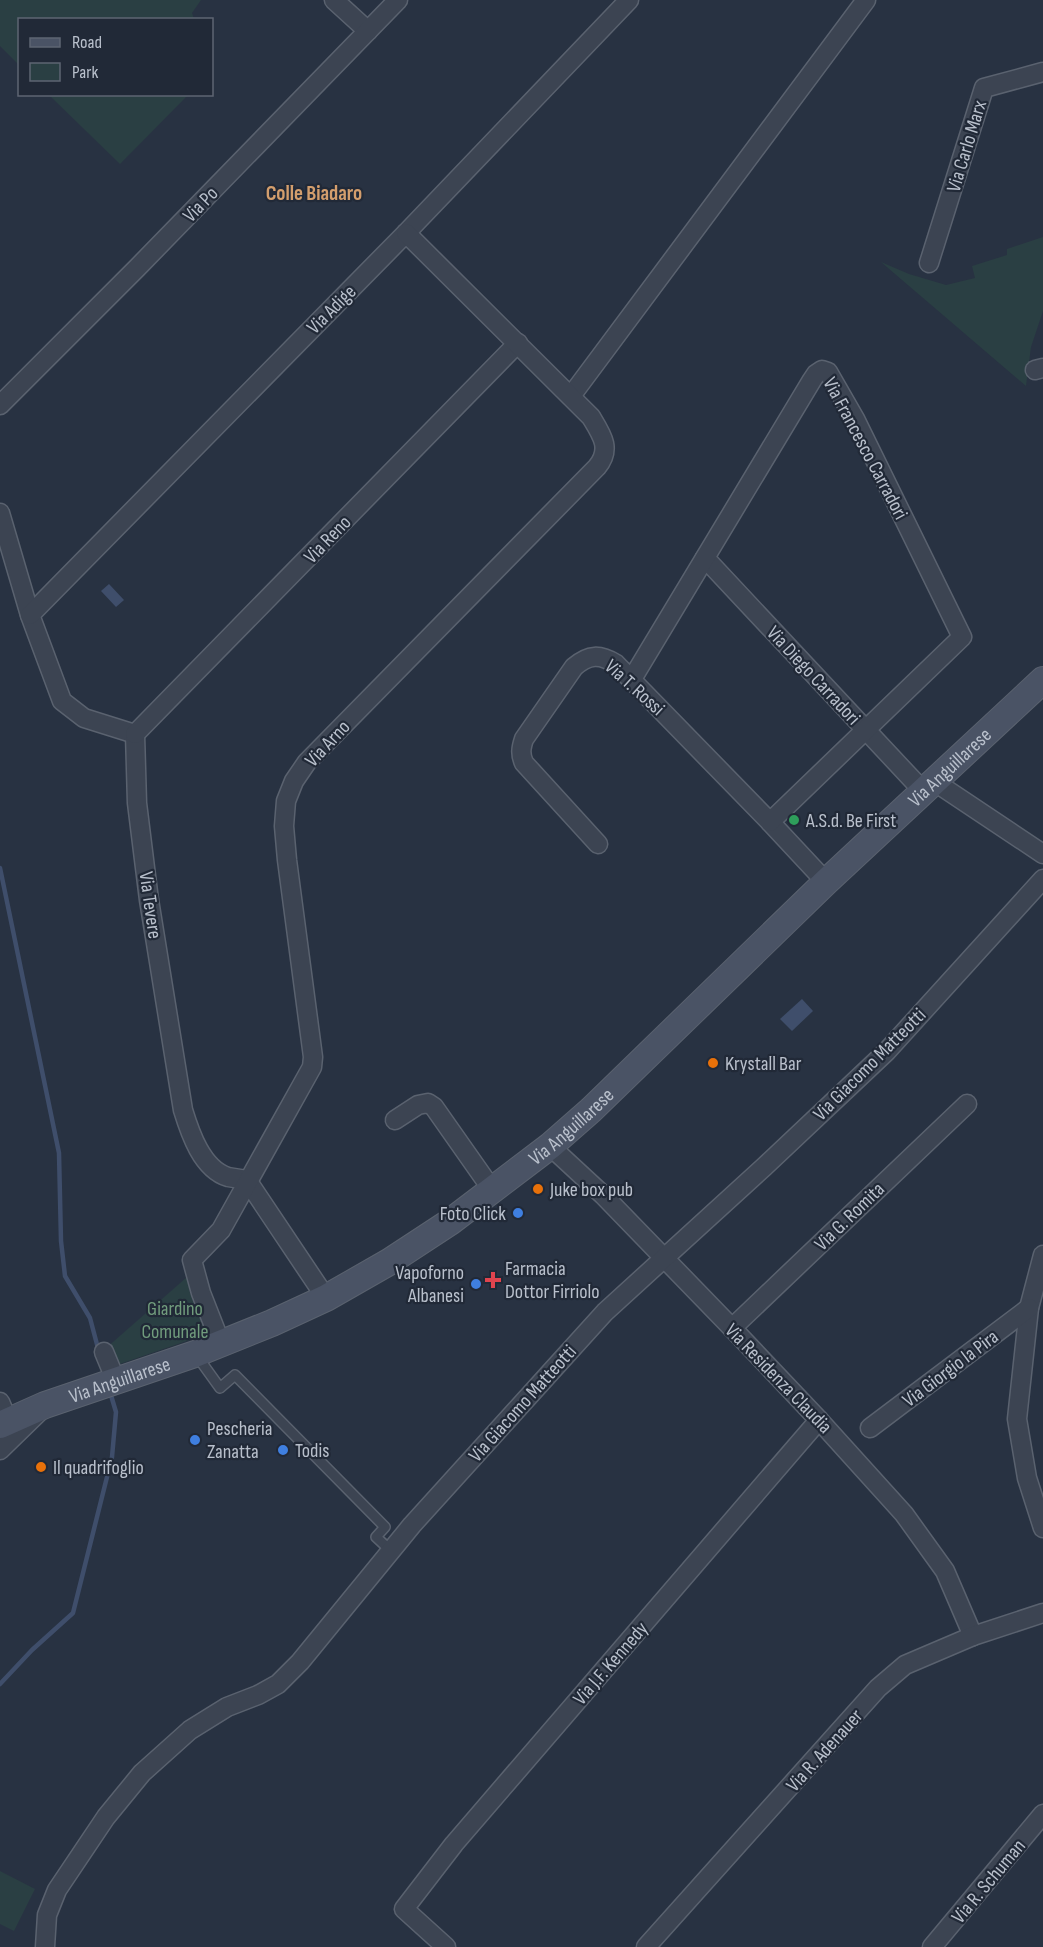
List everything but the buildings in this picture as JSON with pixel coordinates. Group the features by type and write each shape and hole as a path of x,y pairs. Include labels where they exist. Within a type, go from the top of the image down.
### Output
{"main road":[{"name":"Via Anguillarese","path":"3,1416 45,1405 221,1344 326,1298 389,1262 450,1222 550,1146 591,1110 826,882 1043,680"}],"street":[{"path":"334,0 368,31"},
{"name":"Via Po","path":"0,405 398,0"},
{"name":"Via Adige","path":"30,615 406,233 628,0"},
{"path":"406,233 571,396 866,0"},
{"name":"Via Carlo Marx","path":"929,263 984,88 1043,72"},
{"name":"Via Reno","path":"135,734 518,343"},
{"name":"Via Francesco Carradori","path":"632,680 812,380 822,370 828,372 855,419 962,637 866,730"},
{"name":"Via Arno","path":"247,1180 312,1067 313,1057 284,826 286,801 294,781 307,762 603,459 605,452 598,428 571,396"},
{"path":"0,513 30,615 62,702 84,718 135,734"},
{"name":"Via Diego Carradori","path":"705,558 866,730 929,787 1043,854"},
{"name":"Via T. Rossi","path":"598,844 524,764 521,749 524,739 574,667 584,659 596,655 606,658 632,680 826,882"},
{"path":"770,822 866,730"},
{"name":"Via Tevere","path":"135,734 137,803 149,900 183,1110 198,1148 210,1164 226,1176 247,1180"},
{"name":"Via Giacomo Matteotti","path":"45,1947 47,1915 57,1890 106,1817 142,1773 190,1730 227,1707 258,1695 278,1684 300,1662 390,1550 605,1312 887,1051 1043,879"},
{"path":"396,1120 418,1105 428,1103 434,1107 493,1191"},
{"name":"Via G. Romita","path":"732,1328 967,1104"},
{"name":"Via Residenza Claudia","path":"550,1146 603,1195 870,1475 921,1535 945,1571 973,1636"},
{"path":"221,1344 201,1293 192,1260 221,1230 247,1180 326,1298"},
{"path":"1043,1255 1029,1308 1017,1419 1027,1478 1043,1528"},
{"name":"Via Giorgio la Pira","path":"870,1428 1029,1308"},
{"path":"104,1352 104,1384"},
{"path":"0,1450 45,1405"},
{"name":"Via J.F. Kennedy","path":"446,1947 404,1909 454,1844 819,1419"},
{"name":"Via R. Adenauer","path":"646,1947 878,1688 905,1665 973,1636 1043,1613"},
{"name":"Via R. Schuman","path":"932,1947 1043,1814"}],"lane":[{"path":"195,1354 220,1388 235,1375 385,1527 376,1537 390,1550"}],"green space":[{"path":"0,0 201,0 192,13 194,18 18,18 18,64 0,46"},
{"path":"50,96 187,96 120,164"},
{"path":"1043,237 1043,311 1031,347 1026,386 881,262 909,274 946,285 975,278 972,266 1007,255 1007,249"},
{"name":"Giardino Comunale","path":"187,1277 190,1293 207,1334 111,1367 105,1349"},
{"path":"0,1871 35,1889 14,1931 0,1924"}],"water":[{"path":"109,584 124,600 116,607 101,591"},
{"path":"802,999 813,1011 792,1031 780,1019"}],"waterway":[{"path":"0,868 59,1153 61,1241 65,1276 90,1318 99,1352"},
{"path":"0,1684 32,1650 73,1613 112,1457 116,1412 110,1392"}],"place":[{"name":"A.S.d. Be First","path":"794,820"},
{"name":"Krystall Bar","path":"713,1063"},
{"name":"Juke box pub","path":"538,1189"},
{"name":"Foto Click","path":"518,1213"},
{"name":"Farmacia Dottor Firriolo","path":"493,1280"},
{"name":"Vapoforno Albanesi","path":"476,1284"},
{"name":"Pescheria Zanatta","path":"195,1440"},
{"name":"Todis","path":"283,1450"},
{"name":"Il quadrifoglio","path":"41,1467"}],"district":[{"name":"Colle Biadaro","path":"314,193"}]}
